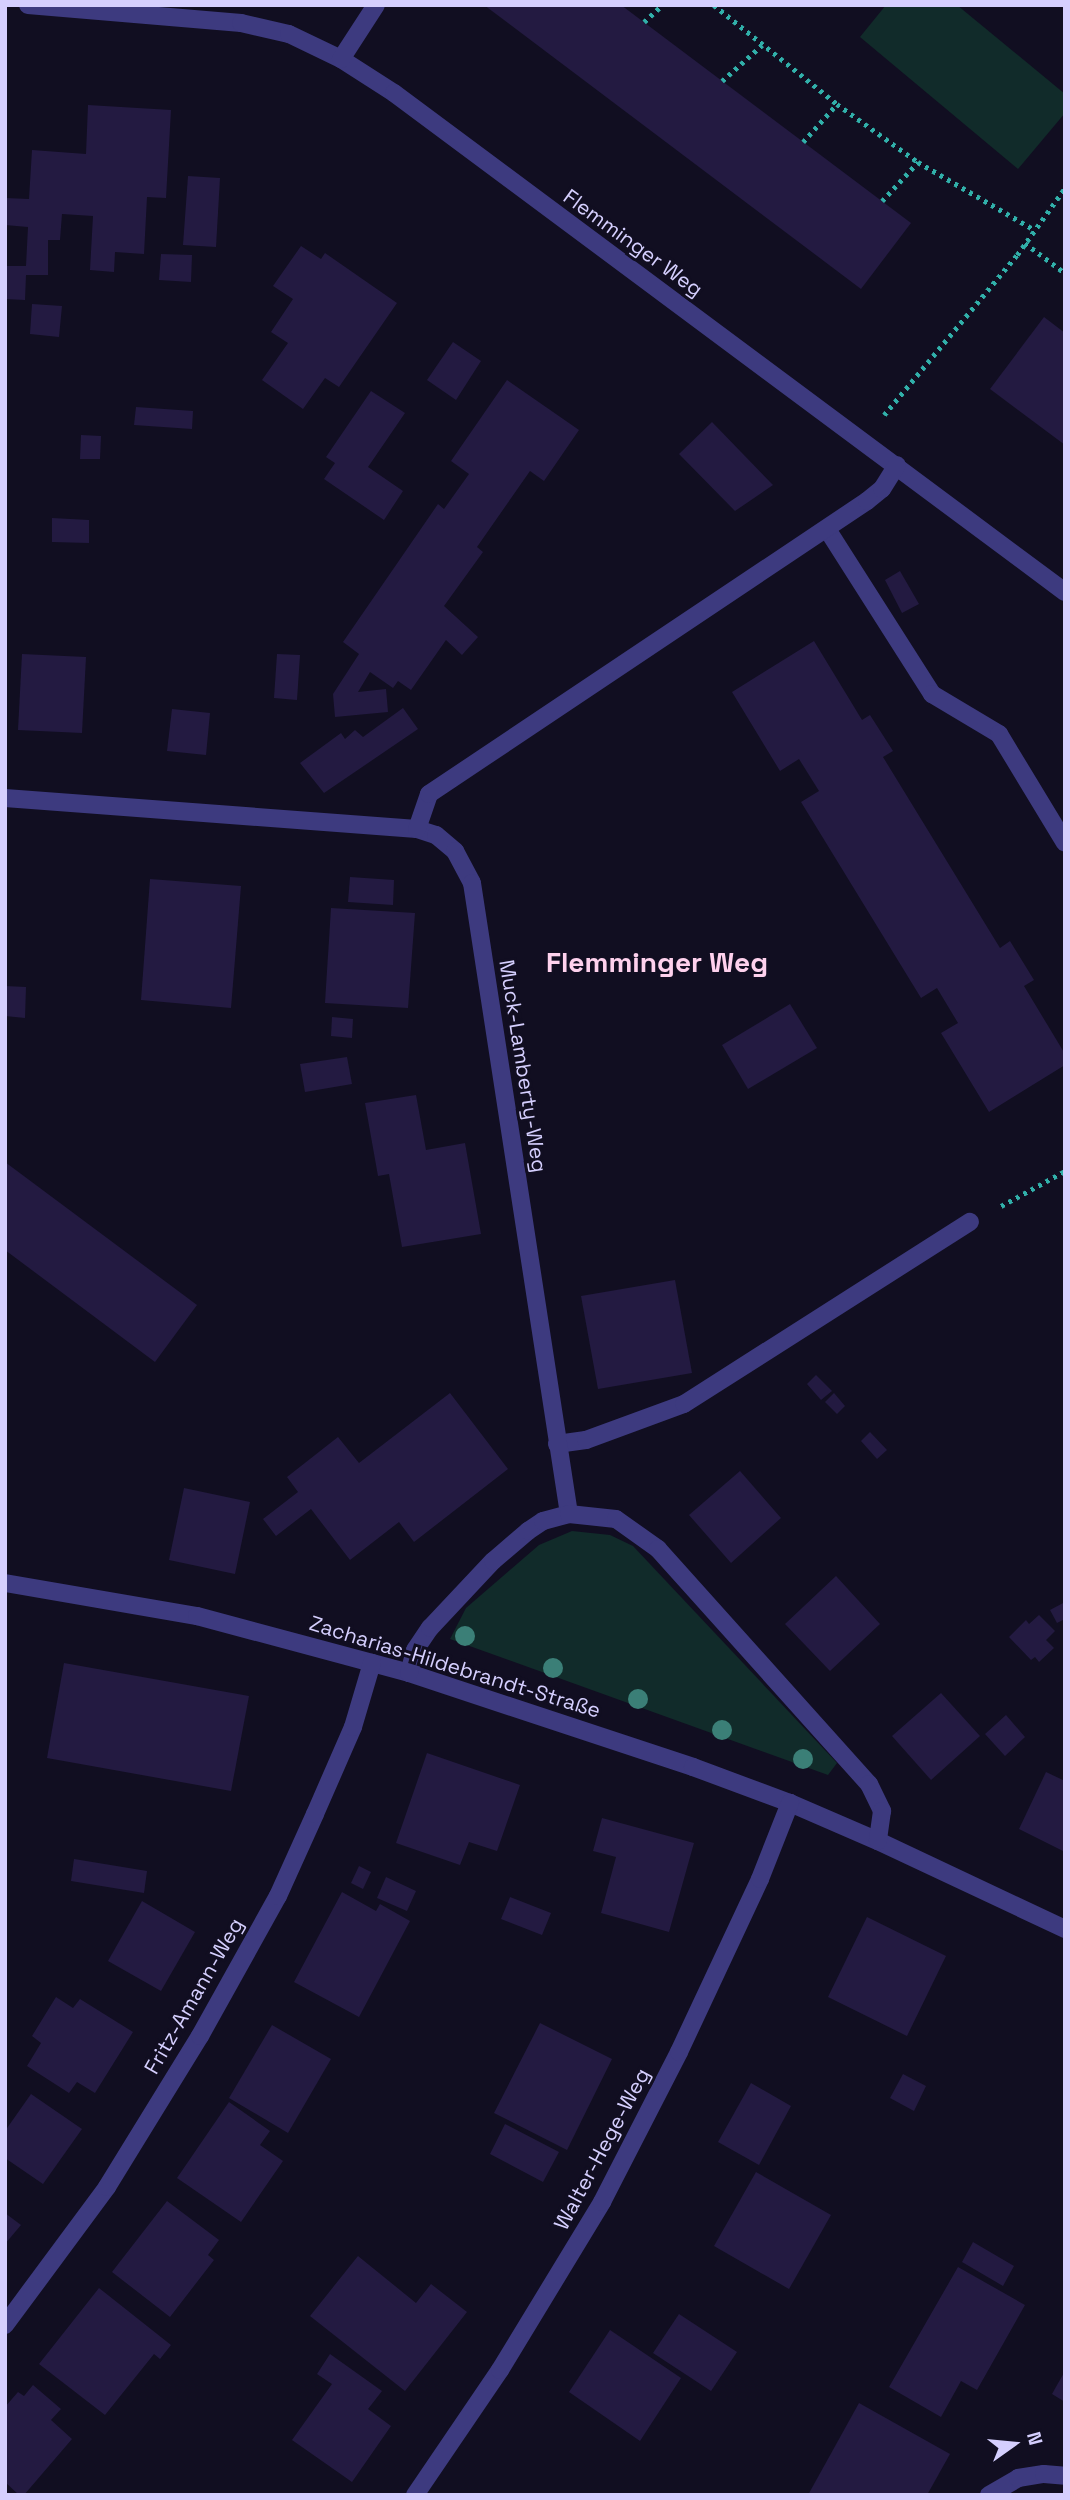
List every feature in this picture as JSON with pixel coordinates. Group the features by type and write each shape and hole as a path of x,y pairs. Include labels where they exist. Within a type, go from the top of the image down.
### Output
{"street":[{"name":"Flemminger Weg","path":"28,5 241,23 289,34 341,59 394,93 1065,592"},
{"path":"341,59 376,5"},
{"path":"417,829 429,794 460,770 827,529 882,489 897,465"},
{"path":"827,529 932,694 999,734 1065,843"},
{"name":"Muck-Lamberty-Weg","path":"5,799 417,829 436,835 455,851 472,883 569,1514"},
{"path":"557,1444 586,1440 684,1404 970,1223"},
{"path":"409,1673 415,1650 430,1628 493,1561 543,1521 569,1514 616,1520 658,1549 869,1784 882,1811 878,1841"},
{"name":"Zacharias-Hildebrandt-Straße","path":"5,1583 197,1616 409,1673 668,1759 790,1803 878,1841 1065,1929"},
{"name":"Fritz-Amann-Weg","path":"5,2325 107,2187 207,2025 278,1896 316,1814 353,1727 372,1663"},
{"name":"Walter-Hege-Weg","path":"415,2495 500,2370 608,2190 685,2039 760,1879 790,1803"},
{"path":"989,2495 1018,2478 1044,2474 1065,2476"}],"path":[{"path":"644,22 662,5"},
{"path":"715,5 837,104 918,162 1035,230"},
{"path":"722,81 762,45"},
{"path":"803,142 837,104"},
{"path":"882,201 918,162"},
{"path":"864,440 1025,243 1065,188"},
{"path":"1025,243 1065,273"},
{"path":"970,1223 1065,1171"}],"green space":[{"path":"886,5 957,5 1065,94 1065,113 1018,169 860,37"},
{"path":"572,1531 610,1535 633,1546 837,1763 828,1775 450,1639 466,1608 539,1545"}],"building":[{"path":"484,5 621,5 911,223 861,289"},
{"path":"88,105 171,110 166,198 147,197 144,254 115,252 114,272 90,270 93,216 62,214 60,240 48,240 48,275 26,275 25,300 5,299 5,266 26,266 28,227 5,225 5,198 29,199 32,150 86,154"},
{"path":"188,176 220,178 216,247 183,245"},
{"path":"301,246 321,259 325,253 397,303 339,387 325,378 303,409 262,380 288,343 271,332 293,299 273,286"},
{"path":"161,254 192,255 191,282 159,280"},
{"path":"32,304 62,306 59,337 30,334"},
{"path":"1044,317 1065,333 1065,445 990,389"},
{"path":"453,342 481,361 456,400 427,380"},
{"path":"507,380 579,430 544,481 530,471 477,547 483,552 444,606 478,637 462,655 446,640 411,690 398,681 393,688 370,672 358,692 386,689 388,712 335,717 333,694 359,654 343,642 438,504 444,509 469,474 451,461"},
{"path":"371,391 405,413 368,467 403,491 384,520 324,479 335,463 326,457"},
{"path":"136,407 193,411 192,429 134,425"},
{"path":"712,422 773,485 735,511 679,454"},
{"path":"81,435 101,436 100,459 80,459"},
{"path":"52,518 89,520 89,543 52,542"},
{"path":"900,571 919,604 902,613 885,580"},
{"path":"814,641 862,720 870,715 893,751 883,757 1000,948 1010,941 1034,980 1024,986 1065,1054 1065,1065 989,1112 941,1033 958,1023 937,988 921,998 801,802 819,791 799,759 780,771 732,692"},
{"path":"22,654 86,657 82,733 18,730"},
{"path":"277,654 300,655 297,700 274,698"},
{"path":"403,708 418,729 324,793 300,763 341,733 345,739 355,730 363,737"},
{"path":"172,709 210,713 206,755 167,751"},
{"path":"350,877 394,880 393,905 348,902"},
{"path":"150,879 241,886 231,1008 141,1000"},
{"path":"331,908 415,913 408,1008 325,1003"},
{"path":"5,986 26,987 25,1018 5,1016"},
{"path":"790,1004 817,1048 748,1089 722,1045"},
{"path":"332,1017 353,1019 352,1038 331,1036"},
{"path":"347,1057 352,1084 305,1092 300,1064"},
{"path":"416,1095 426,1150 465,1143 481,1234 402,1247 389,1174 378,1176 365,1103"},
{"path":"5,1162 197,1305 155,1362 5,1250"},
{"path":"675,1280 692,1373 598,1389 581,1296"},
{"path":"816,1375 832,1391 821,1400 807,1384"},
{"path":"450,1393 508,1469 414,1542 399,1522 350,1560 311,1509 276,1536 263,1519 298,1492 287,1477 338,1437 359,1463"},
{"path":"834,1393 845,1406 837,1414 825,1402"},
{"path":"870,1432 887,1450 877,1459 861,1441"},
{"path":"740,1471 781,1518 731,1563 689,1515"},
{"path":"184,1488 250,1502 235,1574 169,1560"},
{"path":"836,1576 880,1624 830,1671 785,1624"},
{"path":"1065,1602 1065,1619 1057,1623 1050,1610"},
{"path":"1039,1615 1055,1631 1046,1640 1054,1648 1039,1662 1035,1657 1031,1660 1009,1637 1026,1620 1029,1624"},
{"path":"64,1663 249,1696 231,1791 47,1758"},
{"path":"941,1693 980,1736 931,1780 892,1736"},
{"path":"1006,1715 1025,1737 1005,1756 985,1734"},
{"path":"427,1753 520,1785 497,1851 469,1842 460,1865 396,1843"},
{"path":"1046,1772 1065,1781 1065,1852 1019,1829"},
{"path":"602,1818 694,1843 669,1932 601,1913 616,1857 593,1851"},
{"path":"74,1859 147,1871 144,1893 71,1881"},
{"path":"359,1866 371,1872 363,1889 351,1883"},
{"path":"386,1877 416,1891 407,1911 377,1898"},
{"path":"342,1892 376,1911 380,1904 410,1921 359,2017 294,1982"},
{"path":"510,1897 551,1913 542,1935 501,1919"},
{"path":"142,1901 195,1932 161,1991 108,1961"},
{"path":"867,1917 946,1956 907,2036 828,1997"},
{"path":"56,1997 73,2008 80,1999 133,2032 95,2093 77,2082 69,2093 27,2066 41,2043 32,2036"},
{"path":"540,2023 612,2059 567,2150 494,2113"},
{"path":"272,2025 331,2059 288,2133 229,2098"},
{"path":"903,2074 926,2086 914,2111 890,2098"},
{"path":"751,2083 791,2106 759,2165 718,2142"},
{"path":"31,2094 82,2129 43,2184 5,2158 5,2131"},
{"path":"229,2102 270,2131 260,2145 283,2161 241,2222 177,2178"},
{"path":"505,2124 559,2152 543,2182 490,2154"},
{"path":"756,2172 831,2215 789,2289 714,2246"},
{"path":"167,2201 219,2240 208,2255 214,2260 170,2317 112,2272"},
{"path":"5,2213 21,2225 5,2244"},
{"path":"973,2242 1014,2266 1003,2286 962,2262"},
{"path":"358,2256 416,2303 431,2284 467,2312 405,2391 310,2316"},
{"path":"958,2267 1025,2305 977,2390 961,2381 941,2417 889,2387"},
{"path":"99,2288 171,2345 160,2359 154,2354 105,2415 39,2364"},
{"path":"679,2314 737,2352 711,2391 653,2353"},
{"path":"610,2330 681,2378 640,2441 569,2392"},
{"path":"330,2354 382,2391 368,2409 391,2426 352,2482 292,2440 332,2384 317,2374"},
{"path":"1065,2371 1065,2402 1052,2394"},
{"path":"33,2385 61,2409 51,2420 72,2439 24,2495 19,2495 5,2482 5,2407 18,2392 24,2396"},
{"path":"859,2403 950,2454 927,2495 808,2495"}],"district":[{"name":"Flemminger Weg","path":"657,962"}]}
